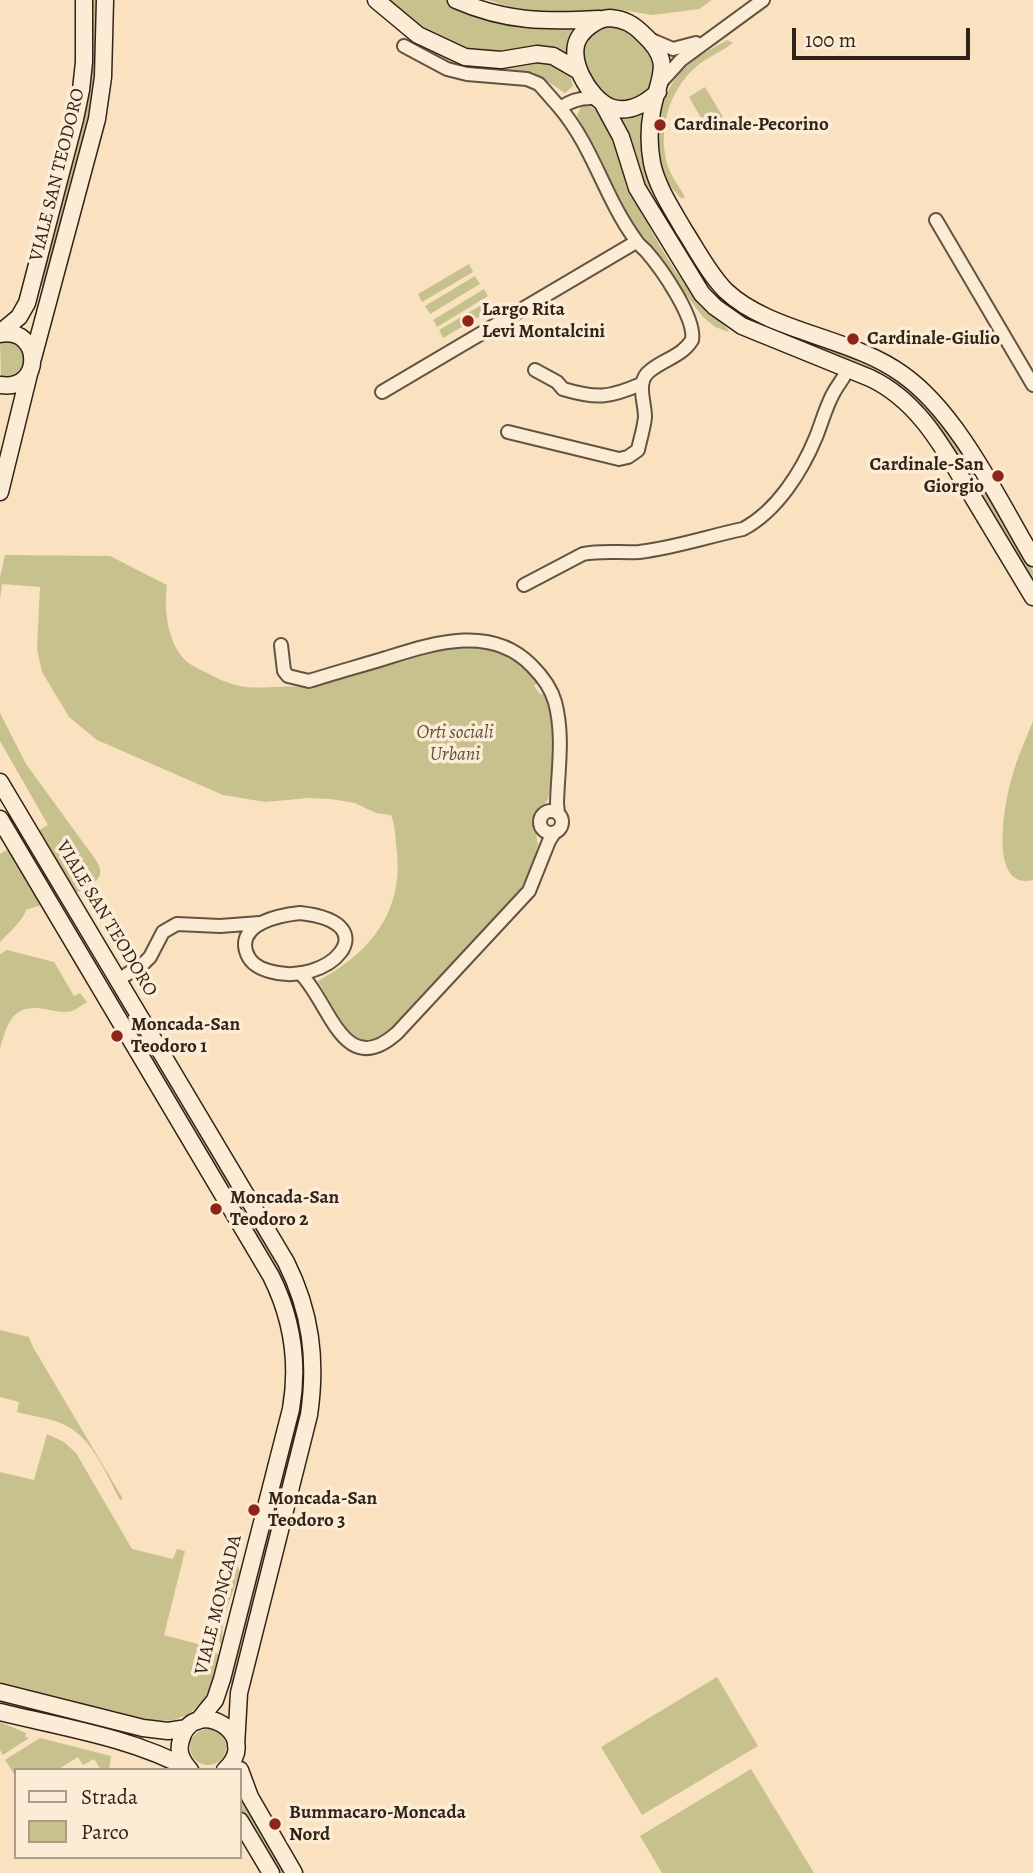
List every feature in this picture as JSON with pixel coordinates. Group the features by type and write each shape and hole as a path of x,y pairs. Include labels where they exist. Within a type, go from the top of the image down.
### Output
{"main road":[{"path":"0,333 19,317 27,303 72,132 84,62 84,0"},
{"name":"VIALE SAN TEODORO","path":"0,492 96,119 104,66 105,0"},
{"path":"376,0 418,35 466,57 501,60 537,54 552,56 580,73"},
{"path":"456,0 502,15 536,22 601,19 626,21 647,38 661,61 660,87 652,110 650,148 657,179 684,230 715,278 748,307 868,354 914,382 954,427 1033,558"},
{"path":"601,19 579,37 574,52 580,73 601,101 621,137 637,188 702,295 742,326 887,386 927,425 1033,597"},
{"path":"601,101 611,107 636,107 649,100 660,87"},
{"path":"0,333 14,334 22,338 32,350 31,366 18,384 0,385"},
{"name":"VIALE SAN TEODORO","path":"0,782 286,1262 301,1294 309,1325 314,1372 309,1415 240,1686 238,1760"},
{"name":"VIALE MONCADA","path":"0,819 271,1276 285,1307 290,1327 294,1367 291,1409 222,1679 215,1700 192,1725"},
{"path":"79,951 95,942"},
{"path":"102,990 118,980"},
{"path":"222,1679 230,1690 240,1686"},
{"path":"0,1692 143,1728 167,1731 213,1719 226,1726 235,1738 238,1760"},
{"path":"0,1712 141,1748 188,1768"},
{"path":"189,1768 179,1749 180,1741 192,1725"},
{"path":"141,1748 148,1741 143,1728"},
{"name":"VIALE SAN TEODORO","path":"245,1796 294,1873"},
{"path":"242,1824 271,1873"}],"street":[{"path":"660,87 681,60 763,0"},
{"path":"647,38 673,49 706,40"},
{"path":"404,46 447,69 467,74 527,79 539,84 565,105 636,242 655,263 685,311 693,333 687,348 650,370 642,384 645,419 638,450 628,457 619,459 508,432"},
{"path":"565,105 580,73"},
{"path":"565,105 589,97 601,101"},
{"path":"936,220 1033,385"},
{"path":"382,392 636,242"},
{"path":"524,585 583,554 656,549 743,529 752,524 786,490 811,447 848,368"},
{"path":"535,370 557,382 563,389 598,397 615,395 642,384"},
{"path":"281,645 284,671 288,676 309,681 433,644 478,640 509,648 540,675 554,700 560,730 553,812 562,825 554,833 543,855 536,878 516,908 397,1033 383,1045 372,1048 363,1048 346,1041 318,995 300,973"},
{"path":"543,855 540,819 553,812"},
{"path":"540,825 543,830 554,833"},
{"path":"118,980 144,964 159,938 177,924 220,926 262,922 300,913 323,917 336,924 345,934 345,949 340,955 317,968 300,973 278,974 264,970 249,958 245,944 234,932 220,926"},
{"path":"245,944 247,936 262,922"},
{"path":"317,968 314,978 318,995"}],"green space":[{"path":"91,0 98,0 98,63 89,122 45,289 40,285 83,120 91,63"},
{"path":"386,0 446,0 468,11 542,28 577,31 568,56 548,46 479,52 452,44 429,32"},
{"path":"488,0 712,0 699,9 652,15 617,9 570,14 543,13 518,10"},
{"path":"611,24 636,36 650,52 654,70 650,86 641,97 627,103 611,99 595,84 583,60 583,44 595,30"},
{"path":"414,39 429,48 519,56 553,63 567,72 573,86 565,93 533,72 453,67"},
{"path":"727,40 733,43 700,63 687,76 668,111 664,137 667,163 685,197 682,199 667,181 660,165 656,136 661,108 666,94 682,71"},
{"path":"705,87 723,117 706,127 689,97"},
{"path":"583,104 593,108 608,127 625,181 682,280 696,299 722,322 729,332 715,327 702,316 634,225 577,115"},
{"path":"641,114 643,148 712,285 860,357 908,387 949,430 1033,571 1033,584 946,438 928,415 879,374 842,357 759,327 729,312 697,278 645,184 630,134 619,117"},
{"path":"469,264 473,272 422,302 418,294"},
{"path":"475,276 480,284 430,314 425,306"},
{"path":"484,289 488,296 437,327 433,320"},
{"path":"490,300 494,308 443,338 439,330"},
{"path":"10,341 20,347 24,355 23,365 17,375 1,377 0,342"},
{"name":"Orti sociali Urbani","path":"5,555 110,556 167,585 167,617 177,649 190,664 240,686 309,688 419,654 451,647 484,647 515,660 531,673 537,683 534,686 549,702 553,728 552,778 548,799 534,822 538,845 530,876 521,893 387,1034 370,1042 351,1037 318,981 353,958 379,929 388,913 397,874 397,852 391,815 376,813 355,803 331,799 265,802 223,795 97,740 69,717 42,672 37,649 40,587 2,584 0,599 0,577"},
{"path":"0,713 26,764 93,856 100,871 99,877 87,888 26,910 0,942 0,854 48,825 0,741"},
{"path":"1033,721 1033,880 1019,880 1009,872 1004,858 1003,823 1014,770"},
{"path":"7,950 54,962 74,996 80,993 87,1002 69,1012 37,1008 20,1011 10,1022 0,1049 0,954"},
{"path":"116,990 280,1265 289,1284 306,1341 307,1394 234,1685 229,1680 301,1353 298,1331 276,1268 111,994"},
{"path":"0,1330 29,1337 123,1499 120,1500 91,1448 75,1431 53,1421 17,1412 19,1402 0,1397"},
{"path":"47,1434 64,1442 76,1453 132,1549 173,1559 177,1549 185,1551 164,1635 205,1646 219,1655 211,1685 203,1701 189,1714 174,1720 154,1721 0,1682 0,1472 34,1480"},
{"path":"223,1561 237,1565 240,1572 223,1619 222,1644 213,1636 230,1571 222,1568"},
{"path":"717,1677 758,1746 642,1815 601,1747"},
{"path":"0,1698 143,1735 144,1738 142,1741 0,1706"},
{"path":"0,1722 26,1733 25,1737 29,1738 3,1755 0,1750"},
{"path":"208,1729 221,1734 226,1747 221,1760 208,1765 195,1760 190,1747 195,1734"},
{"path":"40,1738 111,1756 109,1768 100,1768 94,1759 83,1765 78,1757 60,1768 14,1768 14,1774 5,1760"},
{"path":"751,1769 814,1873 662,1873 640,1836"},
{"path":"242,1801 287,1873 278,1873 242,1811"}],"place":[{"name":"Cardinale-Pecorino","path":"660,125"},
{"name":"Largo Rita Levi Montalcini","path":"468,321"},
{"name":"Cardinale-Giulio","path":"853,339"},
{"name":"Cardinale-San Giorgio","path":"998,476"},
{"name":"Moncada-San Teodoro 1","path":"117,1036"},
{"name":"Moncada-San Teodoro 2","path":"216,1209"},
{"name":"Moncada-San Teodoro 3","path":"254,1510"},
{"name":"Bummacaro-Moncada Nord","path":"275,1824"}]}
